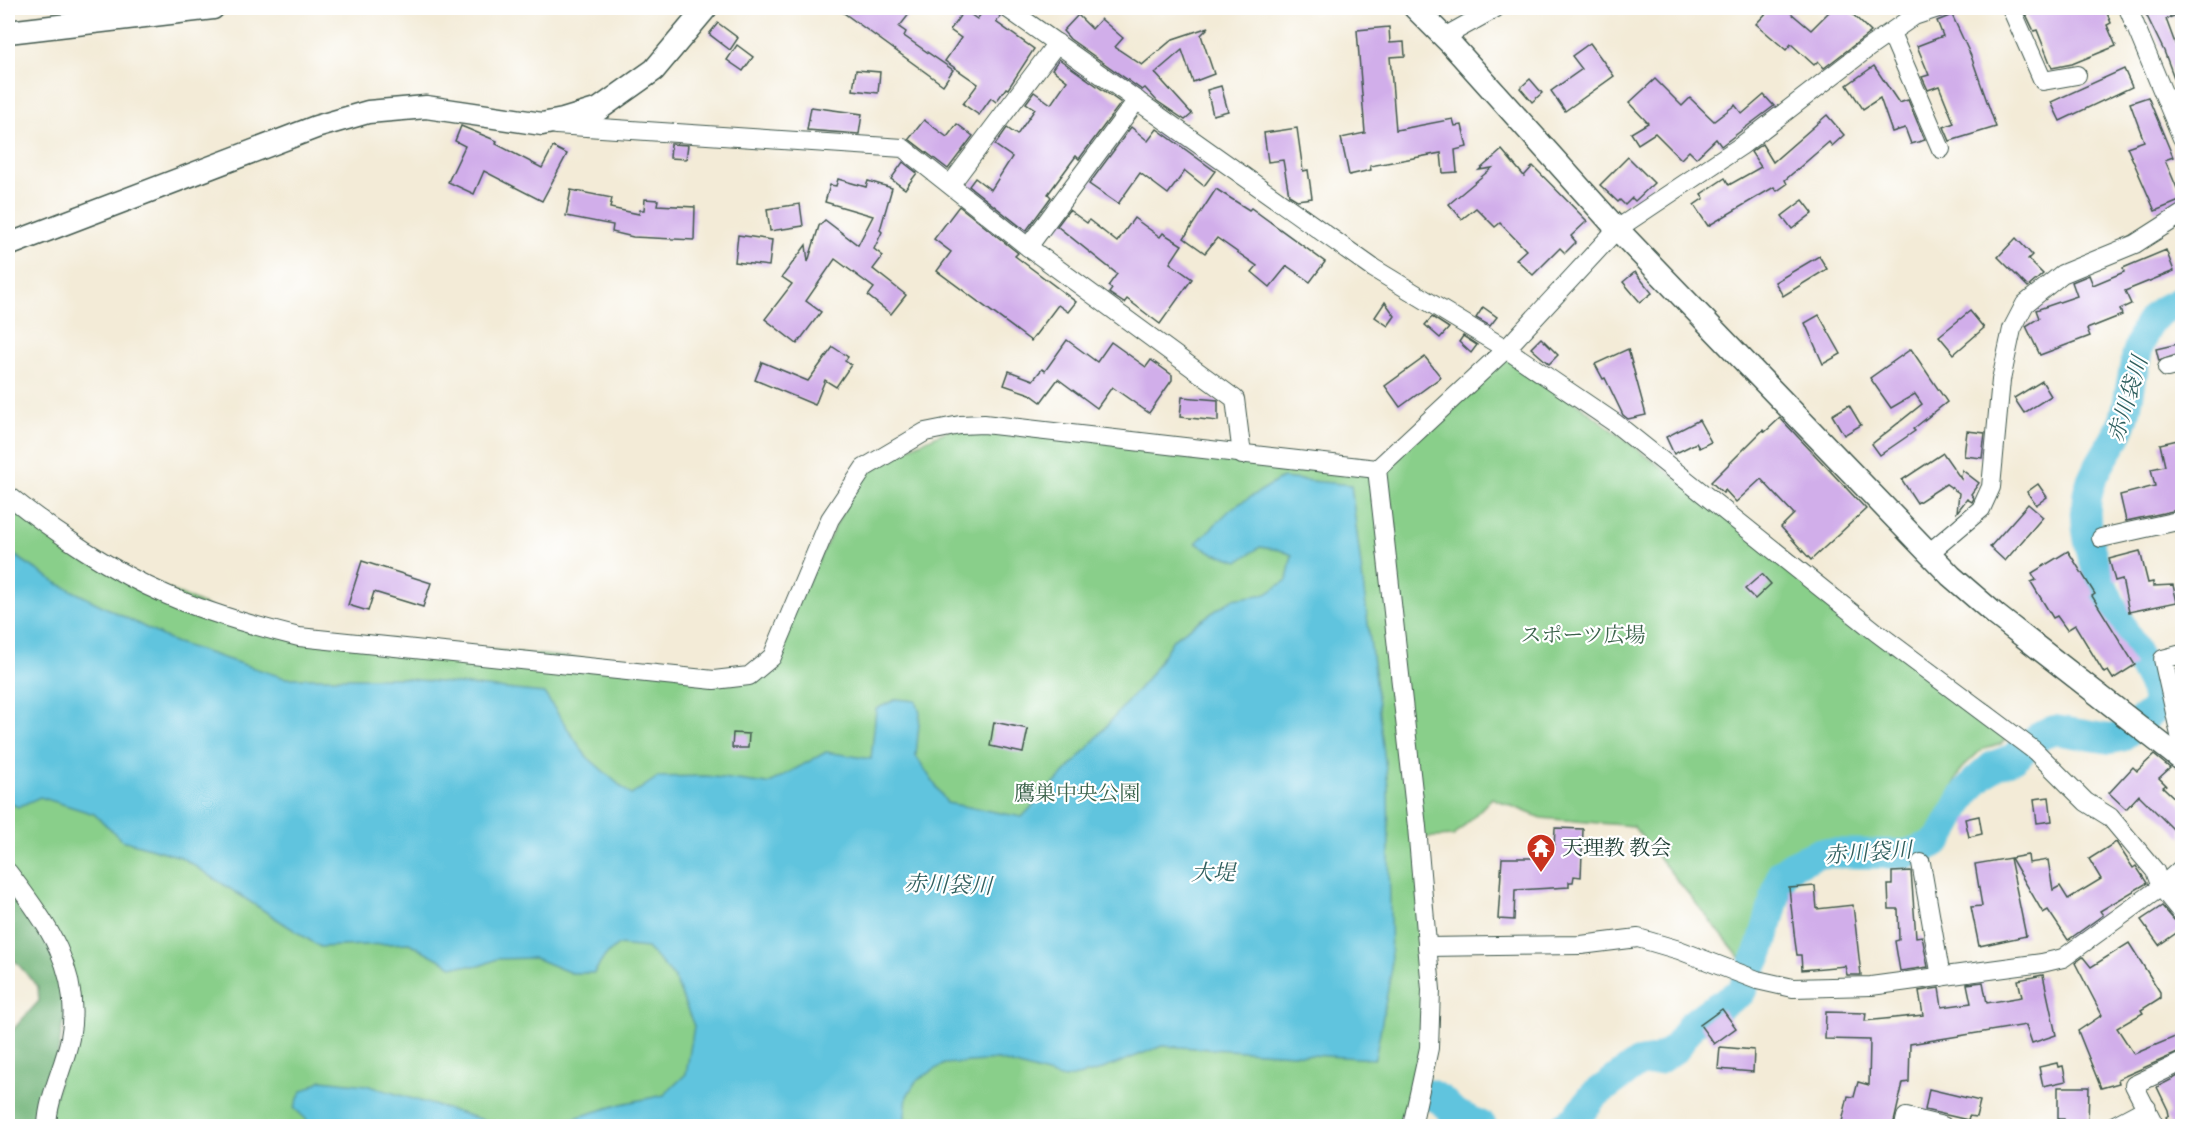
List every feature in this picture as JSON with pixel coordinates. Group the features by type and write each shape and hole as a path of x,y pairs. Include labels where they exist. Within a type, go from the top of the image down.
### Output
{"street":[{"path":"8,32 213,8"},
{"path":"542,124 599,109 654,70 706,8"},
{"path":"1007,8 1373,268 1506,349 1615,423 1876,632 2034,751 2086,802 2110,817 2155,871 2161,887 2182,913"},
{"path":"1415,8 1444,37 1617,229 1972,596 2154,735 2182,760"},
{"path":"1444,37 1496,8"},
{"path":"8,495 33,516 104,561 166,595 250,625 299,637 714,680 749,676 772,657 830,519 864,468 926,432 960,425 984,424 1377,469 1506,349 1617,229 1741,146 1891,33 1910,12 1938,8"},
{"path":"2011,8 2043,81 2078,75"},
{"path":"2128,8 2182,138"},
{"path":"1891,33 1941,149"},
{"path":"951,184 1057,43"},
{"path":"1028,247 1137,100"},
{"path":"8,245 316,127 368,112 426,107 542,124 903,148 1028,247 1235,399 1242,455"},
{"path":"1929,553 1981,509 1991,487 2001,380 2012,329 2025,304 2062,274 2135,244 2182,214"},
{"path":"1377,469 1417,827 1431,990 1429,1048 1412,1126"},
{"path":"2101,538 2182,520"},
{"path":"2181,735 2163,659 2182,654"},
{"path":"1921,863 1941,977"},
{"path":"1427,947 1581,945 1638,938 1679,950 1757,980 1804,988 1871,986 2063,958 2161,887 2182,868"},
{"path":"8,872 60,951 70,977 72,1010 70,1037 48,1113 47,1126"},
{"path":"2156,1126 2134,1085 2182,1062"},
{"path":"2113,1126 2147,1108"},
{"path":"1904,1126 1906,1117 1943,1126"}],"green space":[{"name":"鷹巣中央公園","path":"1506,349 2010,733 2001,744 1981,750 1961,769 1936,824 1921,843 1902,850 1846,847 1810,849 1785,862 1769,883 1748,967 1633,826 1541,818 1492,798 1454,836 1419,838 1431,990 1412,1126 47,1126 70,1037 8,872 8,495 104,561 250,625 749,676 771,657 864,468 960,425 1377,469"},
{"path":"8,872 70,977 47,1126 8,1126 8,1035 39,1001 38,987 8,953"}],"water":[{"name":"大堤","path":"1282,478 1351,485 1388,786 1391,973 1375,1059 1162,1046 1095,1072 1064,1079 998,1060 944,1064 916,1081 907,1096 904,1126 548,1126 621,1104 664,1095 686,1074 694,1026 674,977 647,948 618,945 605,956 594,973 571,973 535,958 497,959 480,966 452,966 409,943 320,947 181,857 122,840 94,814 40,797 18,807 8,802 8,551 57,583 174,642 285,678 400,678 544,693 586,756 631,795 658,777 706,776 768,784 826,752 871,759 876,709 897,699 916,701 920,713 916,756 947,803 1022,817 1079,758 1151,674 1174,638 1233,599 1266,594 1287,580 1292,555 1280,550 1260,547 1239,561 1213,553 1196,543 1232,508"},
{"path":"322,1080 366,1085 504,1126 307,1126 307,1120 294,1108 301,1092"}],"building":[{"path":"837,8 914,8 899,27 906,32 904,36 953,70 943,85"},
{"path":"986,8 996,10 1000,17 996,22 1034,49 1008,89 1006,88 996,102 991,98 979,115 963,104 978,84 945,61 961,38 950,30 964,10 977,19"},
{"path":"1771,8 1785,8 1811,30 1833,8 1846,8 1871,32 1824,68 1818,61 1814,65 1791,44 1786,50 1756,24"},
{"path":"2023,8 2105,8 2111,23 2107,25 2116,46 2072,64 2052,68 2037,30 2034,31"},
{"path":"2143,8 2182,8 2182,13 2166,19 2176,46 2182,43 2182,99 2164,51"},
{"path":"1078,15 1092,29 1101,19 1123,38 1115,47 1142,65 1173,39 1209,27 1201,35 1214,74 1193,82 1182,50 1155,73 1192,114 1185,120 1157,101 1145,88 1142,90 1070,39 1063,31"},
{"path":"1952,15 1971,56 1996,127 1950,141 1944,127 1954,123 1939,86 1928,90 1922,77 1929,75 1917,46 1943,36 1937,21"},
{"path":"718,23 738,38 730,50 709,34"},
{"path":"1389,27 1390,43 1404,42 1405,56 1390,57 1396,130 1453,119 1455,126 1462,125 1467,147 1455,150 1457,172 1443,173 1441,153 1370,166 1371,170 1349,175 1341,138 1365,133 1357,30"},
{"path":"1590,43 1614,76 1565,111 1551,91 1582,69 1572,56"},
{"path":"737,45 753,57 743,71 727,60"},
{"path":"1059,59 1121,103 1079,159 1076,156 1048,194 1051,197 1026,231 969,186 975,178 991,190 1012,157 995,145 1007,128 1017,135 1035,109 1026,103 1034,92 1051,104 1067,81 1052,69"},
{"path":"1874,66 1899,103 1908,100 1925,140 1911,144 1905,128 1892,132 1880,98 1863,109 1847,85"},
{"path":"2124,69 2132,87 2060,121 2051,102"},
{"path":"856,70 880,72 878,93 853,90"},
{"path":"1530,79 1542,93 1532,102 1520,88"},
{"path":"1655,79 1682,106 1690,98 1714,121 1735,105 1742,114 1764,95 1774,106 1721,146 1716,139 1696,158 1689,151 1681,159 1655,133 1638,144 1631,133 1648,123 1629,103"},
{"path":"1221,86 1228,111 1213,115 1207,90"},
{"path":"2148,97 2173,157 2165,160 2182,200 2155,211 2127,147 2144,141 2130,103"},
{"path":"811,107 862,114 859,134 807,130"},
{"path":"1827,115 1844,135 1832,146 1829,142 1785,180 1787,184 1777,191 1774,187 1708,226 1694,205 1704,198 1701,194 1725,178 1729,185 1761,167 1751,152 1762,144 1773,162"},
{"path":"924,120 947,137 957,124 973,136 948,169 909,139"},
{"path":"461,126 497,141 496,144 542,168 553,147 567,154 542,201 484,171 474,194 448,182 465,146 455,141"},
{"path":"1131,127 1148,141 1157,129 1215,171 1204,186 1185,171 1168,194 1140,173 1118,204 1089,184"},
{"path":"1297,128 1303,171 1308,170 1312,198 1297,200 1289,195 1283,160 1268,162 1264,133"},
{"path":"671,144 688,145 686,159 670,158"},
{"path":"1502,150 1524,176 1533,166 1587,221 1571,236 1576,242 1565,253 1560,248 1533,275 1516,259 1526,250 1500,223 1495,227 1476,208 1462,219 1449,204 1492,168 1479,170"},
{"path":"1628,157 1654,183 1635,201 1632,198 1625,205 1620,200 1618,202 1600,185"},
{"path":"903,162 917,173 905,189 891,179"},
{"path":"838,179 866,187 868,181 892,188 880,230 882,232 874,249 883,256 873,269 906,295 891,314 868,296 874,288 835,259 806,301 821,312 797,344 765,319 792,284 782,277 806,245 808,262 819,226 825,220 858,245 873,216 825,202 830,185 836,186"},
{"path":"1216,189 1249,210 1251,208 1325,262 1310,282 1287,266 1270,287 1252,272 1257,266 1217,238 1205,253 1184,238"},
{"path":"571,190 612,198 610,208 639,214 640,210 644,210 645,199 658,200 657,205 695,207 694,240 633,237 612,232 613,225 566,216"},
{"path":"1803,200 1813,213 1792,229 1782,216"},
{"path":"800,204 803,226 770,231 767,209"},
{"path":"959,206 1018,253 1015,256 1076,302 1068,312 1058,305 1031,341 937,271 951,252 934,239"},
{"path":"1069,210 1087,223 1089,220 1117,242 1134,218 1160,237 1163,233 1182,245 1170,263 1192,279 1160,324 1127,299 1124,303 1109,293 1112,289 1108,286 1117,274 1057,226"},
{"path":"738,235 772,240 769,266 735,262"},
{"path":"2016,238 2032,255 2028,259 2043,274 2028,287 1998,257"},
{"path":"2166,250 2174,271 2125,291 2131,304 2120,309 2122,315 2087,329 2090,336 2040,355 2026,326 2039,318 2036,310 2077,296 2072,282 2089,275 2093,285 2124,272 2123,268"},
{"path":"1819,256 1827,269 1783,296 1775,282"},
{"path":"1635,272 1652,293 1640,302 1623,282"},
{"path":"1385,302 1395,316 1388,326 1375,317"},
{"path":"1483,307 1497,317 1490,326 1476,318"},
{"path":"1970,311 1984,328 1954,354 1939,336"},
{"path":"1819,315 1841,354 1823,364 1805,323"},
{"path":"1432,317 1449,328 1440,338 1425,325"},
{"path":"1463,336 1477,345 1471,353 1459,342"},
{"path":"1541,338 1558,355 1549,364 1531,348"},
{"path":"1067,340 1097,362 1111,342 1146,367 1151,360 1172,375 1172,380 1149,413 1112,387 1097,408 1058,379 1041,402 1030,394 1004,385 1009,371 1033,380 1042,369 1045,371"},
{"path":"2182,343 2182,353 2159,361 2156,349"},
{"path":"833,347 848,357 845,361 851,365 836,387 825,380 815,405 755,380 762,362 808,381"},
{"path":"1628,349 1646,415 1628,419 1623,415 1605,378 1603,379 1595,364"},
{"path":"1911,349 1947,402 1913,429 1915,431 1880,455 1872,444 1922,404 1915,394 1891,408 1870,378"},
{"path":"1425,357 1441,377 1400,407 1385,386"},
{"path":"2042,381 2051,396 2024,413 2014,398"},
{"path":"1182,397 1218,400 1218,421 1180,417"},
{"path":"1849,405 1861,425 1844,435 1832,415"},
{"path":"1780,418 1866,509 1811,560 1781,527 1794,514 1761,479 1736,502 1725,490 1723,493 1711,482 1763,430 1765,432"},
{"path":"1699,420 1711,442 1699,448 1696,443 1674,454 1666,437"},
{"path":"1967,431 1985,433 1982,458 1964,456"},
{"path":"2182,439 2182,509 2126,521 2120,495 2155,486 2151,469 2165,466 2160,444"},
{"path":"1943,453 1961,479 1962,470 1979,483 1971,494 1974,498 1972,502 1967,499 1957,512 1959,493 1946,484 1917,503 1902,480"},
{"path":"2038,484 2047,497 2036,505 2027,492"},
{"path":"2028,504 2043,517 2005,561 1990,547"},
{"path":"2068,551 2095,594 2092,596 2135,665 2113,679 2108,671 2104,673 2075,625 2067,630 2057,616 2053,618 2031,582 2036,580 2032,573"},
{"path":"2140,551 2148,583 2153,582 2153,586 2173,585 2177,602 2129,612 2122,579 2115,581 2109,559"},
{"path":"362,561 431,583 423,607 374,592 368,611 348,605"},
{"path":"1762,574 1771,584 1755,599 1745,589"},
{"path":"994,722 1028,729 1023,753 990,746"},
{"path":"733,733 749,734 748,748 732,748"},
{"path":"2154,755 2170,768 2159,778 2166,785 2163,787 2182,805 2182,838 2139,795 2126,809 2109,793 2133,767 2137,771"},
{"path":"2049,797 2052,821 2037,823 2034,799"},
{"path":"1979,816 1982,834 1969,837 1965,819"},
{"name":"天理教 教会","path":"1555,828 1583,829 1581,877 1574,876 1573,882 1569,882 1569,887 1515,890 1514,920 1498,919 1502,858 1540,858 1540,847 1554,848"},
{"path":"2116,842 2133,868 2136,866 2147,883 2100,911 2103,915 2068,940 2048,910 2043,913 2011,858 2028,855 2029,863 2048,860 2053,890 2060,886 2068,899 2101,879 2089,859"},
{"path":"2010,858 2026,936 1979,946 1971,907 1982,906 1975,864"},
{"path":"1911,871 1916,937 1922,936 1928,967 1900,971 1895,941 1899,940 1898,909 1889,909 1888,885 1892,885 1892,872"},
{"path":"1815,886 1817,909 1853,905 1861,975 1847,975 1845,966 1802,970 1801,955 1797,955 1789,888"},
{"path":"2162,906 2174,920 2182,924 2182,929 2159,945 2141,920"},
{"path":"2129,943 2160,992 2160,998 2141,1010 2143,1013 2117,1028 2134,1054 2182,1034 2182,1051 2118,1079 2119,1083 2101,1088 2078,1031 2102,1015 2075,963 2083,957 2091,967"},
{"path":"2043,975 2056,1035 2032,1043 2026,1025 1910,1044 1909,1082 1903,1083 1893,1126 1841,1126 1848,1096 1854,1097 1858,1082 1869,1085 1870,1040 1825,1039 1826,1012 1866,1013 1865,1021 1923,1015 1919,991 1939,988 1942,1007 1971,1003 1967,984 1983,982 1987,1003 2022,997 2018,980"},
{"path":"1722,1009 1736,1028 1714,1044 1700,1025"},
{"path":"1720,1047 1754,1050 1753,1072 1718,1069"},
{"path":"2057,1063 2058,1067 2063,1066 2066,1081 2043,1086 2039,1067"},
{"path":"2182,1074 2182,1126 2171,1126 2166,1117 2169,1115 2168,1110 2157,1087"},
{"path":"2058,1087 2089,1087 2088,1126 2064,1126 2064,1119 2058,1119"},
{"path":"1929,1089 1980,1101 1976,1117 1969,1116 1968,1120 1925,1110"}],"waterway":[{"name":"赤川袋川","path":"1564,1126 1575,1120 1593,1096 1638,1063 1658,1060 1676,1048 1691,1025 1741,992 1761,948 1782,873 1793,865 1819,853 1907,854 1927,847 1940,839 1962,799 1976,781 1993,766 2014,758 2041,735 2055,730 2110,739 2121,737 2154,710 2159,699 2107,596 2089,541 2086,514 2089,488 2093,478 2122,425 2136,360 2145,332 2159,313 2182,300"},
{"name":"赤川袋川","path":"1429,1094 1441,1100 1454,1113 1482,1126"}],"place":[{"name":"天理教 教会","path":"1541,874"}],"park label":[{"name":"スポーツ広場","path":"1583,635"}]}
